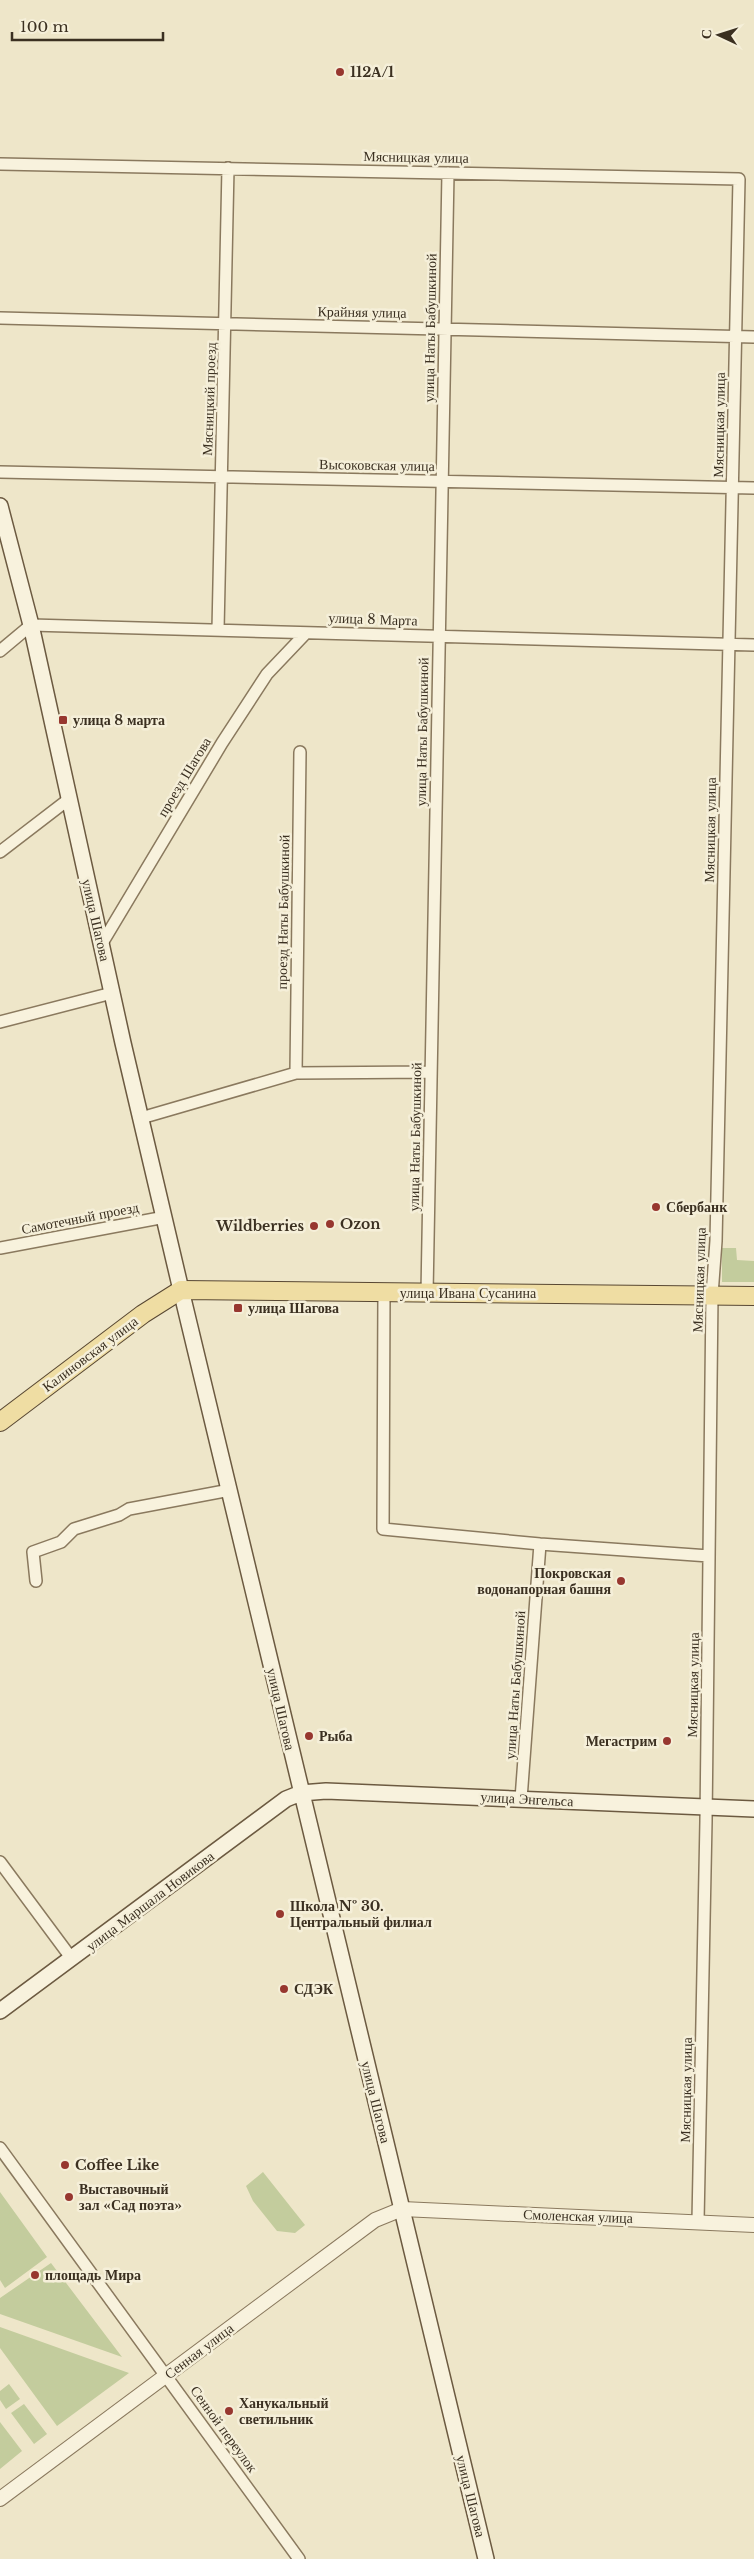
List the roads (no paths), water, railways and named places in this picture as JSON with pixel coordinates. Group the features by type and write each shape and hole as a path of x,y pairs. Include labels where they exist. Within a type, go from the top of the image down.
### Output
{"main road":[{"name":"улица Шагова","path":"0,506 31,625 101,945 181,1290 486,2559"},
{"name":"улица Ивана Сусанина","path":"181,1290 754,1296"},
{"name":"Калиновская улица","path":"0,1422 144,1314 181,1290"},
{"name":"улица Энгельса","path":"301,1793 326,1791 754,1809"},
{"name":"улица Маршала Новикова","path":"0,2011 286,1799 301,1793"}],"street":[{"name":"Мясницкая улица","path":"0,164 739,179 716,1241 712,1295 706,1807 698,2221"},
{"name":"Мясницкий проезд","path":"218,630 228,168"},
{"name":"улица Наты Бабушкиной","path":"427,1293 448,173"},
{"name":"Крайняя улица","path":"0,318 754,337"},
{"name":"Высоковская улица","path":"0,472 754,488"},
{"name":"улица 8 Марта","path":"31,625 754,645"},
{"path":"0,651 31,625"},
{"name":"проезд Шагова","path":"101,945 222,743 267,674 306,632"},
{"name":"проезд Наты Бабушкиной","path":"296,1073 300,752"},
{"path":"0,852 69,799"},
{"path":"0,1022 112,993"},
{"path":"141,1118 296,1073 431,1072"},
{"name":"Самотечный проезд","path":"0,1248 165,1217"},
{"path":"384,1292 383,1529 540,1544 709,1556"},
{"path":"36,1581 33,1552 61,1542 74,1529 119,1515 129,1509 230,1490"},
{"name":"улица Наты Бабушкиной","path":"521,1798 540,1544"},
{"path":"0,1862 72,1959"},
{"name":"Сенной переулок","path":"0,2148 299,2559"},
{"name":"Смоленская улица","path":"402,2209 754,2225"},
{"name":"Сенная улица","path":"0,2500 375,2220 402,2209"}],"place":[{"name":"112А/1","path":"340,72"},
{"name":"улица 8 марта","path":"63,720"},
{"name":"Сбербанк","path":"656,1207"},
{"name":"Ozon","path":"330,1224"},
{"name":"Wildberries","path":"314,1226"},
{"name":"улица Шагова","path":"238,1308"},
{"name":"Покровская водонапорная башня","path":"621,1581"},
{"name":"Рыба","path":"309,1736"},
{"name":"Мегастрим","path":"667,1741"},
{"name":"Школа № 30. Центральный филиал","path":"280,1914"},
{"name":"СДЭК","path":"284,1989"},
{"name":"Coffee Like","path":"65,2165"},
{"name":"Выставочный зал «Сад поэта»","path":"69,2197"},
{"name":"площадь Мира","path":"35,2275"},
{"name":"Ханукальный светильник","path":"229,2411"}]}
